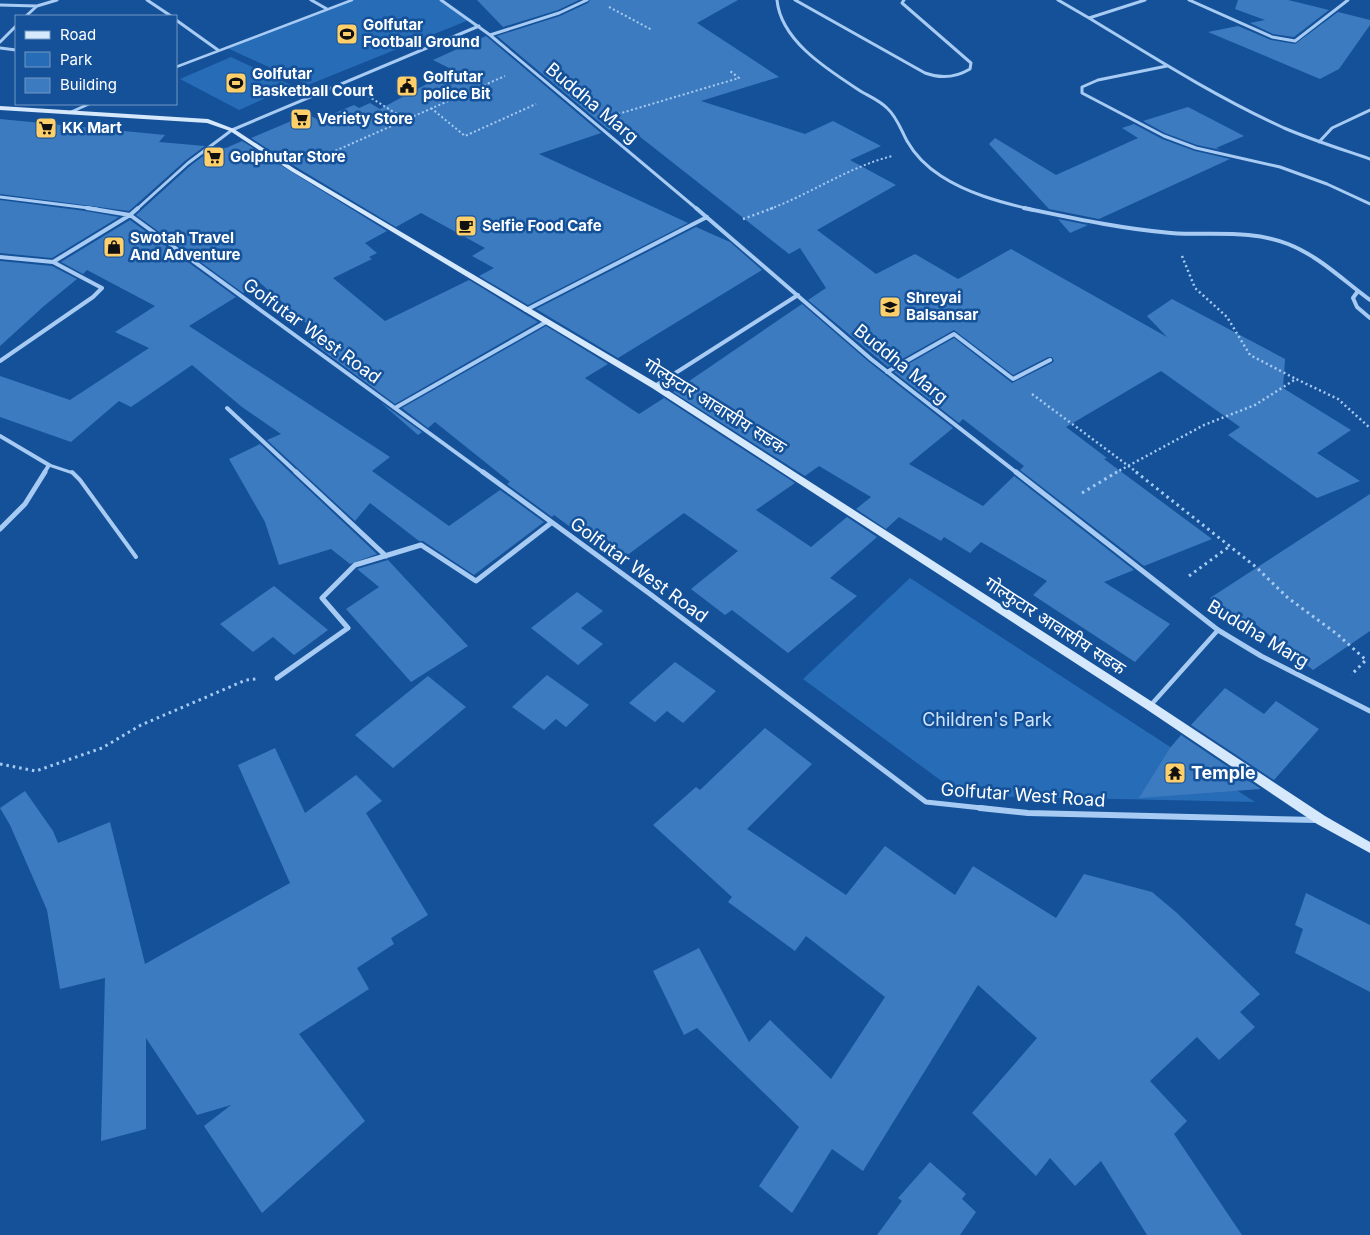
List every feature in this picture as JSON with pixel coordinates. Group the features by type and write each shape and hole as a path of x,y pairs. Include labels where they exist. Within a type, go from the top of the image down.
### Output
{"main road":[{"name":"गोल्फुटार आवासीय सडक","path":"0,108 208,121 232,130 293,170 655,386 1150,706 1321,820 1370,848"}],"street":[{"path":"0,5 37,6 57,0"},
{"path":"147,0 170,15"},
{"path":"311,0 327,9"},
{"path":"178,66 352,0"},
{"name":"Buddha Marg","path":"441,0 490,35 720,228 887,372 1168,592 1218,630 1262,656 1370,712"},
{"path":"490,35 559,14 587,0"},
{"path":"778,0 776,6 780,19 792,35 814,57 846,81 884,105 893,115 914,152 930,168 953,183 1025,208 1096,222 1174,233 1245,233 1271,238 1291,244 1309,255 1370,300"},
{"path":"796,0 918,70 932,76 947,78 962,74 970,69 971,63 905,6 902,3 904,0"},
{"path":"1058,0 1167,66 1274,123 1319,142 1370,159"},
{"path":"1089,18 1146,0"},
{"path":"1189,0 1272,37 1295,41 1348,0"},
{"path":"27,15 37,6"},
{"path":"178,21 218,50"},
{"path":"53,262 130,215 188,163 232,130 479,26"},
{"path":"0,42 15,27"},
{"path":"0,48 15,50"},
{"path":"1167,66 1098,80 1082,87 1082,93 1164,136 1196,148 1280,167 1327,184 1370,204"},
{"path":"71,112 87,105"},
{"path":"1319,142 1332,128 1370,110"},
{"path":"0,198 99,209 130,215"},
{"name":"Golfutar West Road","path":"130,215 551,523 926,802 1028,813 1321,820"},
{"path":"526,310 707,217"},
{"path":"0,257 53,262 102,288 93,297 0,361"},
{"path":"1358,291 1353,298 1357,307 1370,318"},
{"path":"655,386 798,295"},
{"path":"394,408 546,322"},
{"path":"887,372 954,334 1014,379 1050,360"},
{"path":"227,408 270,446 339,515 386,556"},
{"path":"0,436 48,465 25,504 0,529"},
{"path":"276,678 348,628 322,598 355,565 421,544 476,581 551,523"},
{"path":"1150,706 1218,630"}],"lane":[{"path":"48,465 72,472 80,480 136,557"}],"path":[{"path":"603,4 652,30"},
{"path":"293,170 527,67"},
{"path":"594,122 738,78 730,71"},
{"path":"346,83 406,119"},
{"path":"431,108 465,136 559,93"},
{"path":"720,228 791,200 874,160 914,152"},
{"path":"1174,233 1195,288 1227,317 1250,355 1338,399 1370,428"},
{"path":"1014,379 1230,546 1256,567 1288,598 1337,634 1366,660 1332,693"},
{"path":"1060,506 1127,466 1204,425 1255,405 1296,379"},
{"path":"1168,592 1230,546"},
{"path":"0,764 36,771 102,748 142,725 246,680 276,678"}],"green space":[{"name":"Golfutar Football Ground","path":"352,0 441,0 469,20 308,85 225,47"},
{"name":"Golfutar Basketball Court","path":"231,57 293,86 239,110 180,79"},
{"name":"Children's Park","path":"910,578 1255,802 976,796 951,788 803,679"}],"building":[{"path":"477,0 579,0 558,10 503,27"},
{"path":"590,0 738,0 697,23 779,77 701,101 805,134 833,121 881,146 850,160 896,185 817,230 876,274 915,254 958,279 1011,249 1167,337 1147,316 1172,299 1285,359 1283,388 1351,430 1317,453 1360,481 1317,498 1228,435 1240,427 1161,371 1066,427 1107,458 1104,459 1212,539 1144,566 1020,470 1024,466 963,419 959,423 894,372 954,338 1012,383 1052,363 1054,361 1052,357 1048,357 1013,375 954,330 888,367 808,300 826,288 800,248 789,254 625,125 609,130 497,36 560,16 588,3"},
{"path":"1238,0 1288,0 1329,10 1294,37 1273,34 1250,23 1265,20 1235,9"},
{"path":"1338,12 1370,20 1370,25 1339,69 1320,79 1208,32 1238,26 1271,40 1295,44"},
{"path":"486,36 601,133 539,154 688,223 528,305 479,276 494,268 472,256 485,248 421,213 396,227 251,138 308,114 318,120 354,105 359,108 370,103 380,109 453,70 433,60"},
{"path":"1188,107 1244,136 1216,148 1221,150 1197,145 1165,133 1143,121"},
{"path":"0,119 165,135 159,142 205,146 186,160 129,211 0,194"},
{"path":"1134,124 1162,139 1195,151 1230,159 1099,219 1049,209 989,144 995,138 1056,175 1138,138 1122,128"},
{"path":"242,141 387,231 365,243 377,253 369,257 372,259 333,278 385,321 469,280 538,322 395,404 310,341 321,336 259,282 243,293 136,215 190,166 215,147 226,148"},
{"path":"0,200 119,217 52,258 0,253"},
{"path":"1058,219 1088,225 1070,233"},
{"path":"130,220 236,297 189,326 390,457 372,471 449,526 500,490 544,522 474,575 423,541 419,541 370,503 355,521 267,440 281,434 242,407 192,365 131,407 119,401 71,442 0,417 0,376 70,400 149,348 115,332 155,306 87,270 83,274 61,262"},
{"path":"696,227 730,242 762,270 618,358 536,309"},
{"path":"0,261 52,266 77,279 0,346"},
{"path":"802,304 869,362 953,428 909,464 983,506 1014,476 1134,570 1104,582 1170,624 1135,662 1033,595 1047,581 981,542 970,553 944,537 941,541 899,517 886,529 856,509 871,497 819,466 805,476 673,392"},
{"path":"546,326 608,364 585,378 639,414 664,398 795,483 756,510 811,547 847,517 877,537 830,578 857,596 788,653 732,610 725,615 691,589 738,551 684,513 618,562 554,515 552,517 507,484 510,482 435,422 428,428 402,408"},
{"path":"380,402 422,432 418,435"},
{"path":"260,444 377,554 350,564 331,549 279,565 265,522 229,459"},
{"path":"1370,494 1370,631 1313,670 1249,619 1242,623 1210,598"},
{"path":"388,560 468,646 411,682 346,609 379,587 357,569"},
{"path":"274,586 328,630 294,655 273,637 253,652 220,624"},
{"path":"577,592 603,611 581,628 603,644 578,665 531,628"},
{"path":"675,662 716,691 683,723 667,711 655,722 629,703"},
{"path":"547,675 589,705 566,727 556,719 544,730 512,707"},
{"path":"428,676 466,707 393,768 355,735"},
{"path":"1225,688 1264,714 1276,701 1319,729 1274,780 1191,725"},
{"path":"765,728 812,764 747,829 846,895 885,846 955,895 973,866 1056,918 1084,874 1152,892 1177,913 1260,994 1240,1012 1255,1027 1219,1060 1197,1037 1150,1081 1187,1121 1174,1134 1242,1235 1147,1235 1101,1161 1075,1186 1050,1158 1036,1176 972,1113 1037,1038 978,985 863,1171 832,1149 792,1213 759,1186 799,1127 697,1028 684,1035 653,971 699,948 749,1042 770,1020 831,1079 885,997 806,936 795,951 728,902 732,897 653,825 696,787 700,790"},
{"path":"1181,735 1261,789 1139,798 1170,748"},
{"path":"275,748 305,813 356,775 382,801 366,813 428,915 391,938 394,944 357,968 369,989 299,1034 365,1121 262,1213 204,1126 231,1105 197,1115 146,1038 146,1129 101,1141 105,978 60,989 47,910 10,825 0,808 25,791 53,831 58,843 110,822 145,964 290,883 238,765"},
{"path":"1306,893 1370,925 1370,992 1295,953 1303,929 1295,925"},
{"path":"930,1162 966,1194 962,1199 976,1212 960,1235 877,1235 902,1201 898,1198"}],"place":[{"name":"Golfutar Football Ground","path":"347,34"},
{"name":"Golfutar Basketball Court","path":"236,83"},
{"name":"Golfutar police Bit","path":"407,86"},
{"name":"Veriety Store","path":"301,119"},
{"name":"KK Mart","path":"46,128"},
{"name":"Golphutar Store","path":"214,157"},
{"name":"Selfie Food Cafe","path":"466,226"},
{"name":"Swotah Travel And Adventure","path":"114,247"},
{"name":"Shreyai Balsansar","path":"890,307"},
{"name":"Temple","path":"1175,773"}]}
